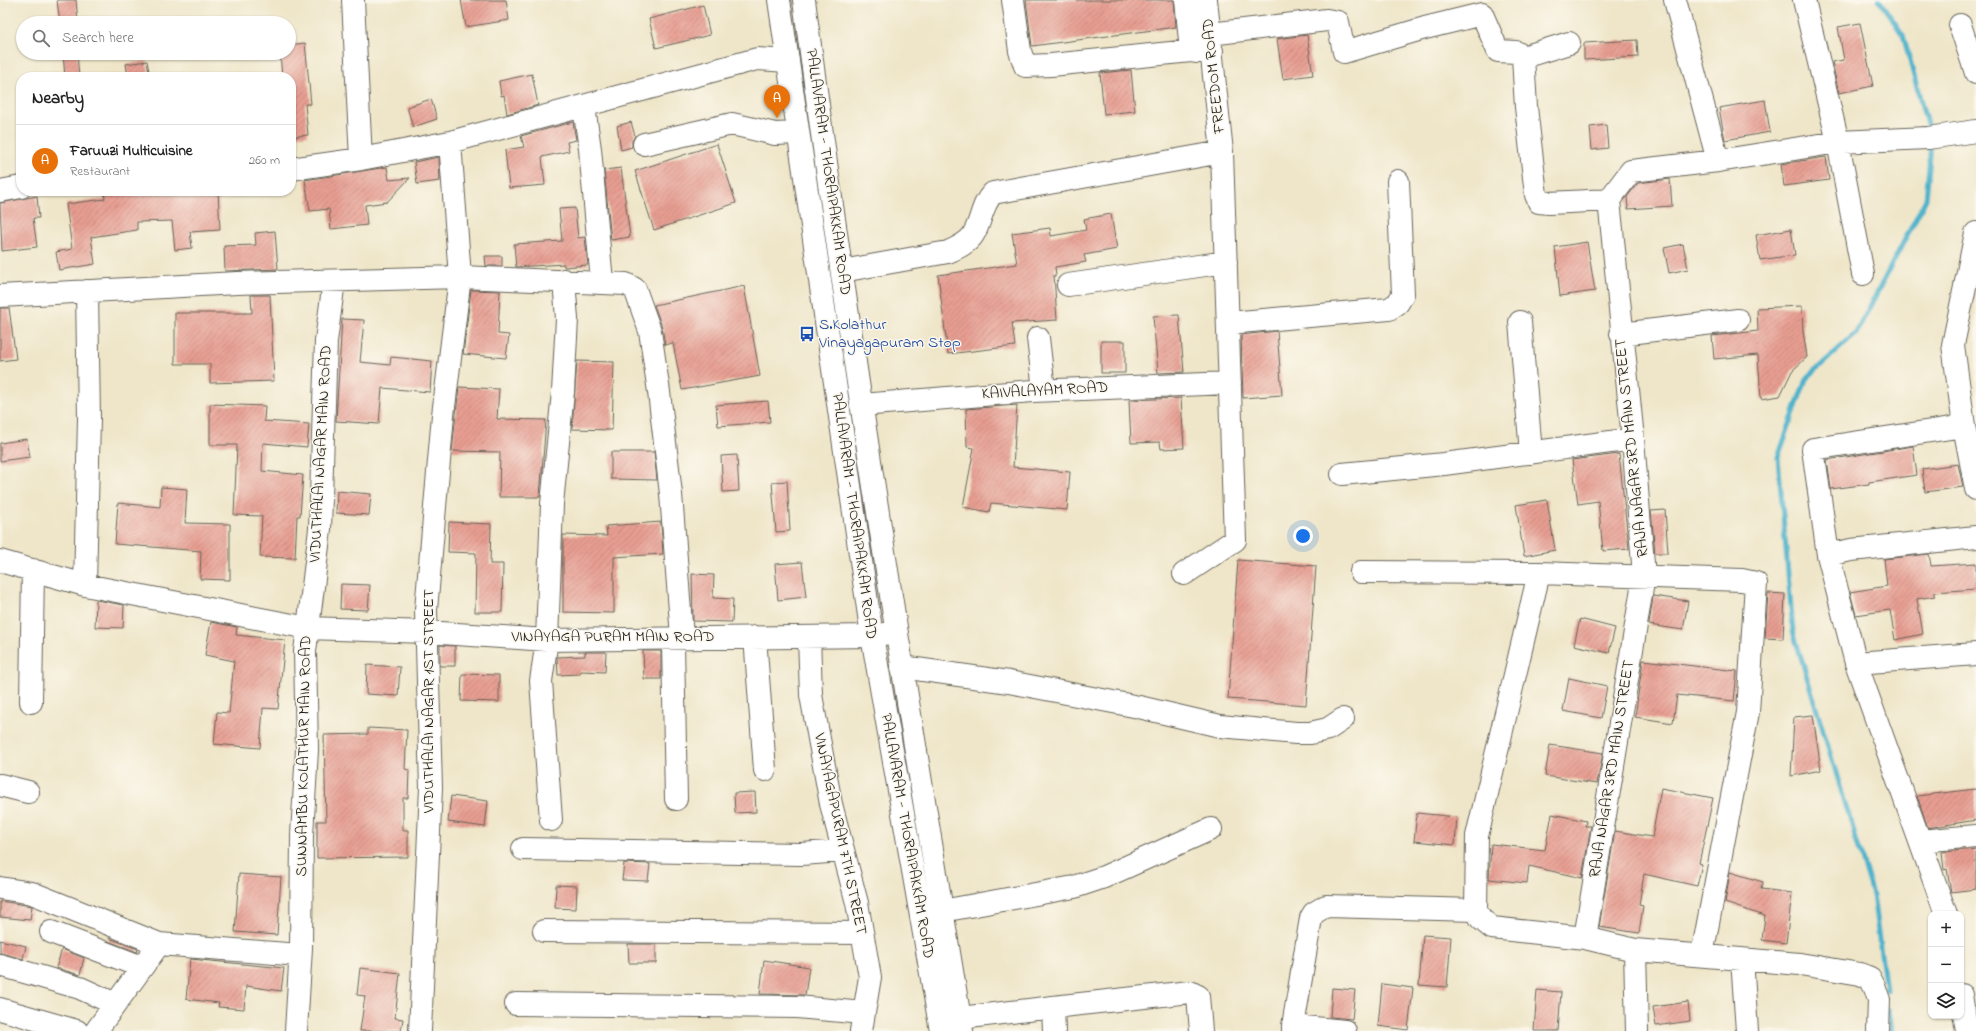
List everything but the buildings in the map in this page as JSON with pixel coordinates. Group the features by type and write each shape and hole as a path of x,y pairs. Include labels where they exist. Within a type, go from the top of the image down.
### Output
{"street":[{"path":"353,0 361,159"},
{"name":"PALLAVARAM - THORAIPAKKAM ROAD","path":"779,0 872,636 941,1031"},
{"name":"PALLAVARAM - THORAIPAKKAM ROAD","path":"804,0 861,405 896,632 961,1024"},
{"path":"1014,0 1020,51 1025,66 1051,65 1204,45 1327,20 1338,22 1344,52 1425,28 1482,14 1498,51 1516,52 1523,57"},
{"path":"1186,0 1204,45"},
{"name":"FREEDOM ROAD","path":"1184,574 1235,540 1229,323 1222,152 1204,45 1206,0"},
{"path":"1676,0 1718,161"},
{"path":"1804,0 1838,142 1863,274"},
{"path":"1960,25 1976,73"},
{"path":"1523,57 1569,43"},
{"path":"1523,57 1526,107 1536,195 1540,202 1549,203 1608,200 1631,171 1718,161 1838,142 1928,138 1976,131"},
{"path":"296,168 361,159 450,142 757,59 788,61"},
{"path":"792,93 816,91"},
{"path":"584,107 590,149 602,282"},
{"path":"644,144 732,124 775,134 798,133"},
{"name":"VIDUTHALAI NAGAR 1ST STREET","path":"420,1031 431,788 426,610 443,415 460,277 450,142"},
{"path":"842,271 948,252 962,246 973,235 986,200 993,193 1222,152"},
{"path":"1229,323 1389,310 1398,303 1403,294 1398,181"},
{"path":"0,191 16,188"},
{"name":"RAJA NAGAR 3RD MAIN STREET","path":"1585,938 1644,576 1608,200"},
{"path":"1976,233 1953,345 1964,426 1976,489"},
{"path":"1068,285 1226,262"},
{"path":"0,296 334,280 460,277 602,282 626,284 635,289 650,331 671,494 678,638 673,644 676,800"},
{"name":"VIDUTHALAI NAGAR MAIN ROAD","path":"308,628 320,529 326,342 334,280"},
{"path":"551,820 541,681 547,640 552,504 563,392 567,319 564,280"},
{"path":"85,585 89,419 87,291"},
{"path":"1621,334 1738,320"},
{"path":"1520,322 1532,452"},
{"path":"1038,338 1044,390"},
{"name":"KAIVALAYAM ROAD","path":"861,405 1044,390 1230,383"},
{"path":"1945,911 1856,663 1828,554 1813,449 1964,426"},
{"path":"1342,474 1632,439"},
{"path":"1828,554 1976,536"},
{"name":"SUNNAMBU KOLATHUR MAIN ROAD","path":"0,561 85,585 308,628 305,651 307,750 302,835 300,955 296,1031"},
{"path":"31,702 33,570"},
{"path":"1361,572 1539,572 1742,580 1756,583 1748,712 1702,955"},
{"path":"1539,572 1477,836 1476,910 1481,919 1492,928 1585,938 1635,950 1800,964 1860,974 1870,978 1879,1000 1878,1031"},
{"name":"VINAYAGA PURAM MAIN ROAD","path":"308,628 426,632 547,640 872,636 896,632"},
{"path":"755,637 765,770"},
{"name":"VINAYAGAPURAM 7TH STREET","path":"809,637 811,696 831,804 857,903 870,976 863,1022"},
{"path":"1856,663 1976,654"},
{"path":"902,667 1009,682 1139,707 1220,726 1310,733 1328,729 1343,719"},
{"path":"0,785 28,792"},
{"path":"942,911 1074,887 1104,877 1211,829"},
{"path":"1920,841 1976,836"},
{"path":"523,849 801,854 843,851"},
{"path":"0,888 32,893 159,944 300,955"},
{"path":"1345,1031 1293,1028 1311,918 1314,913 1326,906 1476,910"},
{"path":"544,931 862,933"},
{"path":"51,932 142,967"},
{"path":"96,1031 159,944"},
{"path":"1635,950 1637,1031"},
{"path":"1742,959 1747,1031"},
{"path":"0,965 80,988 115,1004"},
{"path":"961,1024 1052,1007 1190,992 1198,996 1201,1031"},
{"path":"516,1004 797,1007 863,1022"},
{"path":"1052,1007 1054,1031"},
{"path":"0,1009 77,1031"},
{"path":"1964,1013 1967,1031"}],"waterway":[{"path":"1879,0 1903,35 1929,132"},
{"path":"1886,990 1873,895 1793,631 1778,457 1806,379 1856,333 1926,199 1931,144"},
{"path":"1889,1010 1892,1031"}],"place":[{"name":"Faruuzi Multicuisine","path":"777,118"},
{"name":"S.Kolathur Vinayagapuram Stop","path":"807,334"}]}
